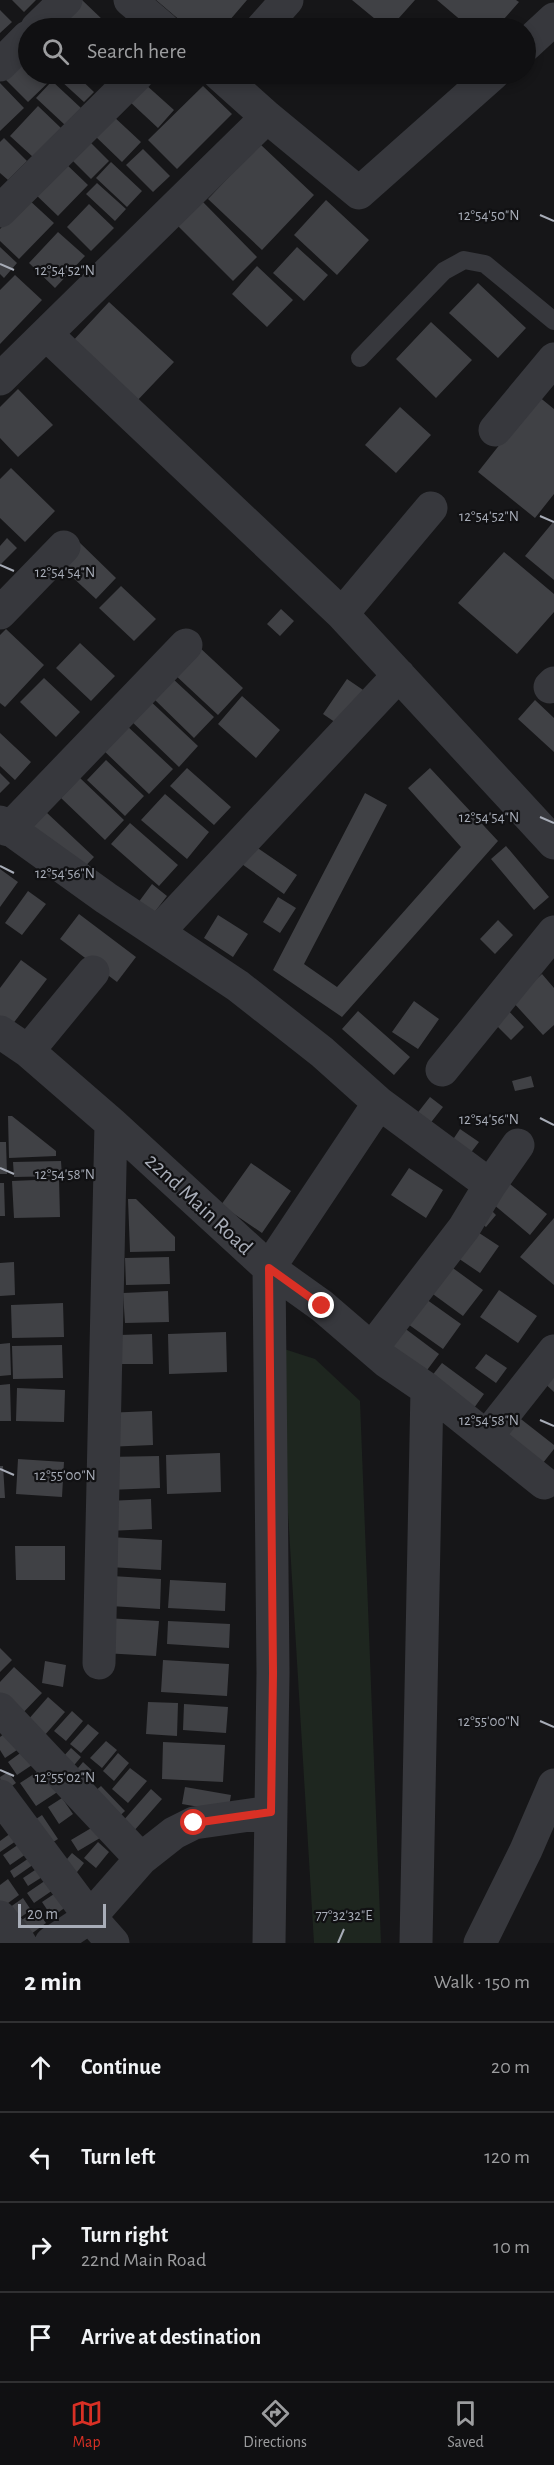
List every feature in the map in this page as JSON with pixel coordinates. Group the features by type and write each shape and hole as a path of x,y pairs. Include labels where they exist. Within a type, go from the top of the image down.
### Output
{"street":[{"path":"47,18 66,0"},
{"path":"130,0 151,18"},
{"path":"271,18 287,0"},
{"path":"536,35 554,19"},
{"path":"0,65 18,47"},
{"path":"0,211 128,84"},
{"path":"232,84 267,117 359,193 482,84"},
{"path":"0,379 267,117"},
{"path":"46,334 342,614 554,843"},
{"path":"495,430 554,360"},
{"path":"342,614 431,508"},
{"path":"0,613 64,547"},
{"path":"186,645 4,826 238,986 322,1052 379,1103 490,1185"},
{"path":"158,933 399,675"},
{"path":"442,1070 554,932"},
{"path":"28,1051 93,972"},
{"name":"22nd Main Road","path":"0,1032 28,1051 111,1123 269,1268 322,1306 386,1361 427,1389 544,1483"},
{"path":"269,1943 273,1673 269,1268 379,1103"},
{"path":"99,1663 111,1123"},
{"path":"372,1348 464,1228 518,1145"},
{"path":"487,1436 554,1351"},
{"path":"416,1943 427,1389"},
{"path":"0,1709 141,1859"},
{"path":"480,1943 526,1850 554,1785"},
{"path":"0,1796 90,1917 113,1943"},
{"path":"51,1943 90,1917 141,1859 174,1833 194,1823 271,1812"},
{"path":"0,1917 20,1943"}],"lane":[{"path":"360,358 444,271 464,260 485,264 554,321"}],"shaded area":[{"path":"278,1347 315,1359 360,1401 381,1943 314,1943"}],"building":[{"path":"12,0 36,0 24,12"},
{"path":"82,0 101,18 63,18"},
{"path":"156,0 247,0 232,18 177,18"},
{"path":"352,0 415,0 399,18 374,18"},
{"path":"437,0 516,0 519,2 505,18 458,18"},
{"path":"0,10 12,22 0,33"},
{"path":"18,60 18,84 47,84 28,102 2,76"},
{"path":"0,83 24,108 0,131"},
{"path":"49,84 55,84 81,108 65,125 36,98"},
{"path":"64,84 86,84 94,92 84,102"},
{"path":"145,84 174,110 158,128 129,101"},
{"path":"203,86 232,114 177,169 148,140"},
{"path":"38,106 61,128 33,157 10,136"},
{"path":"112,115 141,142 122,162 94,135"},
{"path":"4,138 27,161 8,180 0,173 0,142"},
{"path":"89,141 109,161 91,179 71,159"},
{"path":"260,144 314,195 262,250 208,199"},
{"path":"143,149 170,176 153,192 126,165"},
{"path":"64,162 88,185 58,216 33,192"},
{"path":"111,162 142,191 127,207 96,178"},
{"path":"97,183 126,209 115,221 86,194"},
{"path":"28,199 54,223 19,259 0,241 0,229"},
{"path":"326,200 369,240 337,275 294,235"},
{"path":"202,201 257,257 233,281 177,225"},
{"path":"89,204 114,228 91,251 67,227"},
{"path":"58,232 85,256 55,288 29,263"},
{"path":"0,247 17,263 4,278 0,274"},
{"path":"297,247 328,275 304,301 273,273"},
{"path":"257,266 293,300 267,327 232,294"},
{"path":"15,275 42,300 0,344 0,290"},
{"path":"478,283 526,328 498,358 449,313"},
{"path":"109,302 174,362 134,404 70,344"},
{"path":"431,322 472,360 436,398 396,359"},
{"path":"18,389 53,425 18,457 0,438 0,407"},
{"path":"538,396 554,409 554,494 535,518 478,472"},
{"path":"400,407 431,435 396,473 365,445"},
{"path":"11,468 55,511 25,542 0,518 0,479"},
{"path":"554,521 554,580 525,556"},
{"path":"7,538 17,548 0,565 0,546"},
{"path":"78,541 116,578 96,599 57,563"},
{"path":"504,552 554,594 554,612 517,654 458,603"},
{"path":"121,586 156,619 134,641 99,608"},
{"path":"281,609 294,621 280,636 267,624"},
{"path":"6,629 44,665 5,707 0,703 0,635"},
{"path":"80,643 115,676 91,701 56,668"},
{"path":"198,646 243,688 218,715 173,673"},
{"path":"44,678 80,712 56,737 20,702"},
{"path":"172,678 214,717 194,738 153,698"},
{"path":"347,679 369,694 345,729 323,714"},
{"path":"242,696 280,730 256,758 218,724"},
{"path":"146,697 198,746 179,767 127,717"},
{"path":"535,700 554,718 554,752 518,719"},
{"path":"125,724 173,769 149,794 101,748"},
{"path":"0,733 31,762 15,780 0,766"},
{"path":"106,760 144,796 125,816 87,780"},
{"path":"187,768 231,807 214,825 170,786"},
{"path":"430,768 498,841 342,1017 273,970 365,793 387,805 304,964 337,987 461,847 408,788"},
{"path":"0,773 10,783 0,793"},
{"path":"80,778 124,820 105,840 61,798"},
{"path":"165,794 209,832 187,859 141,820"},
{"path":"46,812 94,857 77,875 29,830"},
{"path":"130,823 178,865 159,886 111,844"},
{"path":"252,844 297,875 284,894 239,862"},
{"path":"506,846 549,897 534,910 491,859"},
{"path":"0,869 18,882 0,907"},
{"path":"152,884 167,896 147,922 132,911"},
{"path":"28,891 46,904 22,935 5,923"},
{"path":"278,897 296,908 280,933 263,922"},
{"path":"79,914 136,957 117,982 60,939"},
{"path":"218,915 248,934 233,957 204,938"},
{"path":"498,920 513,935 495,954 480,939"},
{"path":"21,960 47,979 12,1025 0,1016 0,988"},
{"path":"542,974 554,988 554,1025 543,1035 512,1001"},
{"path":"414,1001 439,1019 418,1049 392,1032"},
{"path":"505,1007 524,1027 511,1040 491,1020"},
{"path":"358,1011 410,1057 394,1075 342,1029"},
{"path":"531,1076 534,1087 515,1091 512,1081"},
{"path":"430,1097 443,1107 425,1130 412,1120"},
{"path":"8,1116 12,1116 56,1151 56,1156 9,1158"},
{"path":"460,1129 479,1142 466,1159 448,1147"},
{"path":"0,1142 6,1142 7,1174 0,1174"},
{"path":"61,1161 62,1176 14,1177 13,1162"},
{"path":"251,1163 291,1191 262,1233 221,1205"},
{"path":"409,1168 443,1190 426,1218 391,1195"},
{"path":"59,1179 60,1217 14,1218 12,1181"},
{"path":"0,1183 4,1183 5,1216 0,1216"},
{"path":"510,1184 547,1214 530,1235 493,1204"},
{"path":"128,1199 136,1199 175,1237 175,1251 130,1252"},
{"path":"489,1208 496,1215 486,1227 478,1221"},
{"path":"554,1218 554,1285 520,1257"},
{"path":"470,1227 499,1246 480,1273 452,1254"},
{"path":"169,1257 170,1284 126,1285 125,1258"},
{"path":"14,1262 15,1295 0,1296 0,1263"},
{"path":"446,1263 483,1290 463,1316 426,1289"},
{"path":"499,1290 537,1316 518,1343 480,1317"},
{"path":"168,1291 169,1322 125,1323 123,1293"},
{"path":"423,1297 461,1324 443,1349 405,1322"},
{"path":"63,1303 64,1337 12,1338 11,1305"},
{"path":"403,1327 439,1354 422,1377 385,1349"},
{"path":"226,1332 227,1372 169,1374 168,1334"},
{"path":"152,1334 153,1364 120,1364 119,1335"},
{"path":"10,1343 11,1375 0,1376 0,1344"},
{"path":"62,1345 63,1378 13,1379 12,1346"},
{"path":"486,1354 507,1368 496,1383 475,1368"},
{"path":"442,1363 484,1394 474,1408 431,1377"},
{"path":"554,1365 554,1392 541,1380"},
{"path":"10,1384 11,1421 0,1421 0,1385"},
{"path":"17,1388 65,1390 64,1422 16,1421"},
{"path":"152,1411 153,1445 105,1447 104,1413"},
{"path":"517,1416 554,1445 554,1449 535,1473 496,1442"},
{"path":"220,1453 221,1492 167,1494 166,1455"},
{"path":"159,1456 160,1488 107,1490 107,1457"},
{"path":"18,1459 64,1462 62,1497 16,1494"},
{"path":"0,1466 3,1466 5,1498 0,1498"},
{"path":"151,1499 152,1529 107,1531 107,1501"},
{"path":"110,1537 162,1540 161,1570 109,1567"},
{"path":"15,1546 65,1546 65,1580 16,1580"},
{"path":"112,1576 161,1579 160,1609 110,1606"},
{"path":"170,1580 226,1583 225,1611 168,1608"},
{"path":"105,1618 159,1621 156,1656 103,1653"},
{"path":"168,1621 230,1624 229,1648 167,1644"},
{"path":"0,1648 12,1660 0,1672"},
{"path":"163,1660 229,1664 227,1696 161,1692"},
{"path":"45,1661 66,1665 63,1687 42,1683"},
{"path":"14,1667 42,1693 17,1719 0,1704 0,1682"},
{"path":"48,1697 65,1712 37,1744 20,1729"},
{"path":"148,1702 178,1703 177,1736 146,1734"},
{"path":"184,1704 228,1707 226,1733 183,1730"},
{"path":"72,1711 83,1721 66,1741 54,1731"},
{"path":"88,1724 99,1733 81,1753 70,1744"},
{"path":"5,1733 17,1750 5,1758 0,1750 0,1737"},
{"path":"106,1741 117,1750 102,1768 90,1758"},
{"path":"163,1742 225,1745 223,1782 162,1779"},
{"path":"71,1748 81,1757 65,1776 54,1767"},
{"path":"23,1751 32,1765 17,1775 8,1762"},
{"path":"118,1753 129,1763 114,1781 103,1771"},
{"path":"83,1762 96,1774 81,1791 68,1780"},
{"path":"43,1768 59,1791 36,1806 20,1783"},
{"path":"130,1768 147,1781 128,1803 112,1789"},
{"path":"8,1772 16,1783 2,1793 0,1777"},
{"path":"101,1786 125,1811 111,1824 87,1798"},
{"path":"185,1787 231,1795 228,1812 182,1804"},
{"path":"151,1789 162,1799 133,1832 122,1822"},
{"path":"62,1798 73,1814 59,1824 48,1807"},
{"path":"42,1815 58,1839 42,1849 27,1825"},
{"path":"93,1827 100,1838 78,1851 71,1840"},
{"path":"11,1833 16,1841 0,1852 0,1841"},
{"path":"22,1842 29,1852 10,1865 3,1855"},
{"path":"98,1842 109,1852 96,1868 84,1858"},
{"path":"72,1853 84,1863 74,1876 62,1865"},
{"path":"32,1856 37,1862 14,1878 10,1871"},
{"path":"41,1866 47,1874 28,1886 23,1878"},
{"path":"49,1878 56,1888 34,1903 27,1893"},
{"path":"8,1879 19,1895 0,1909 0,1885"},
{"path":"60,1890 70,1904 52,1917 42,1902"},
{"path":"23,1898 31,1910 14,1922 6,1910"},
{"path":"37,1910 46,1923 27,1937 17,1923"}],"route":[{"path":"194,1823 271,1812 273,1673 269,1268 322,1306"}]}
